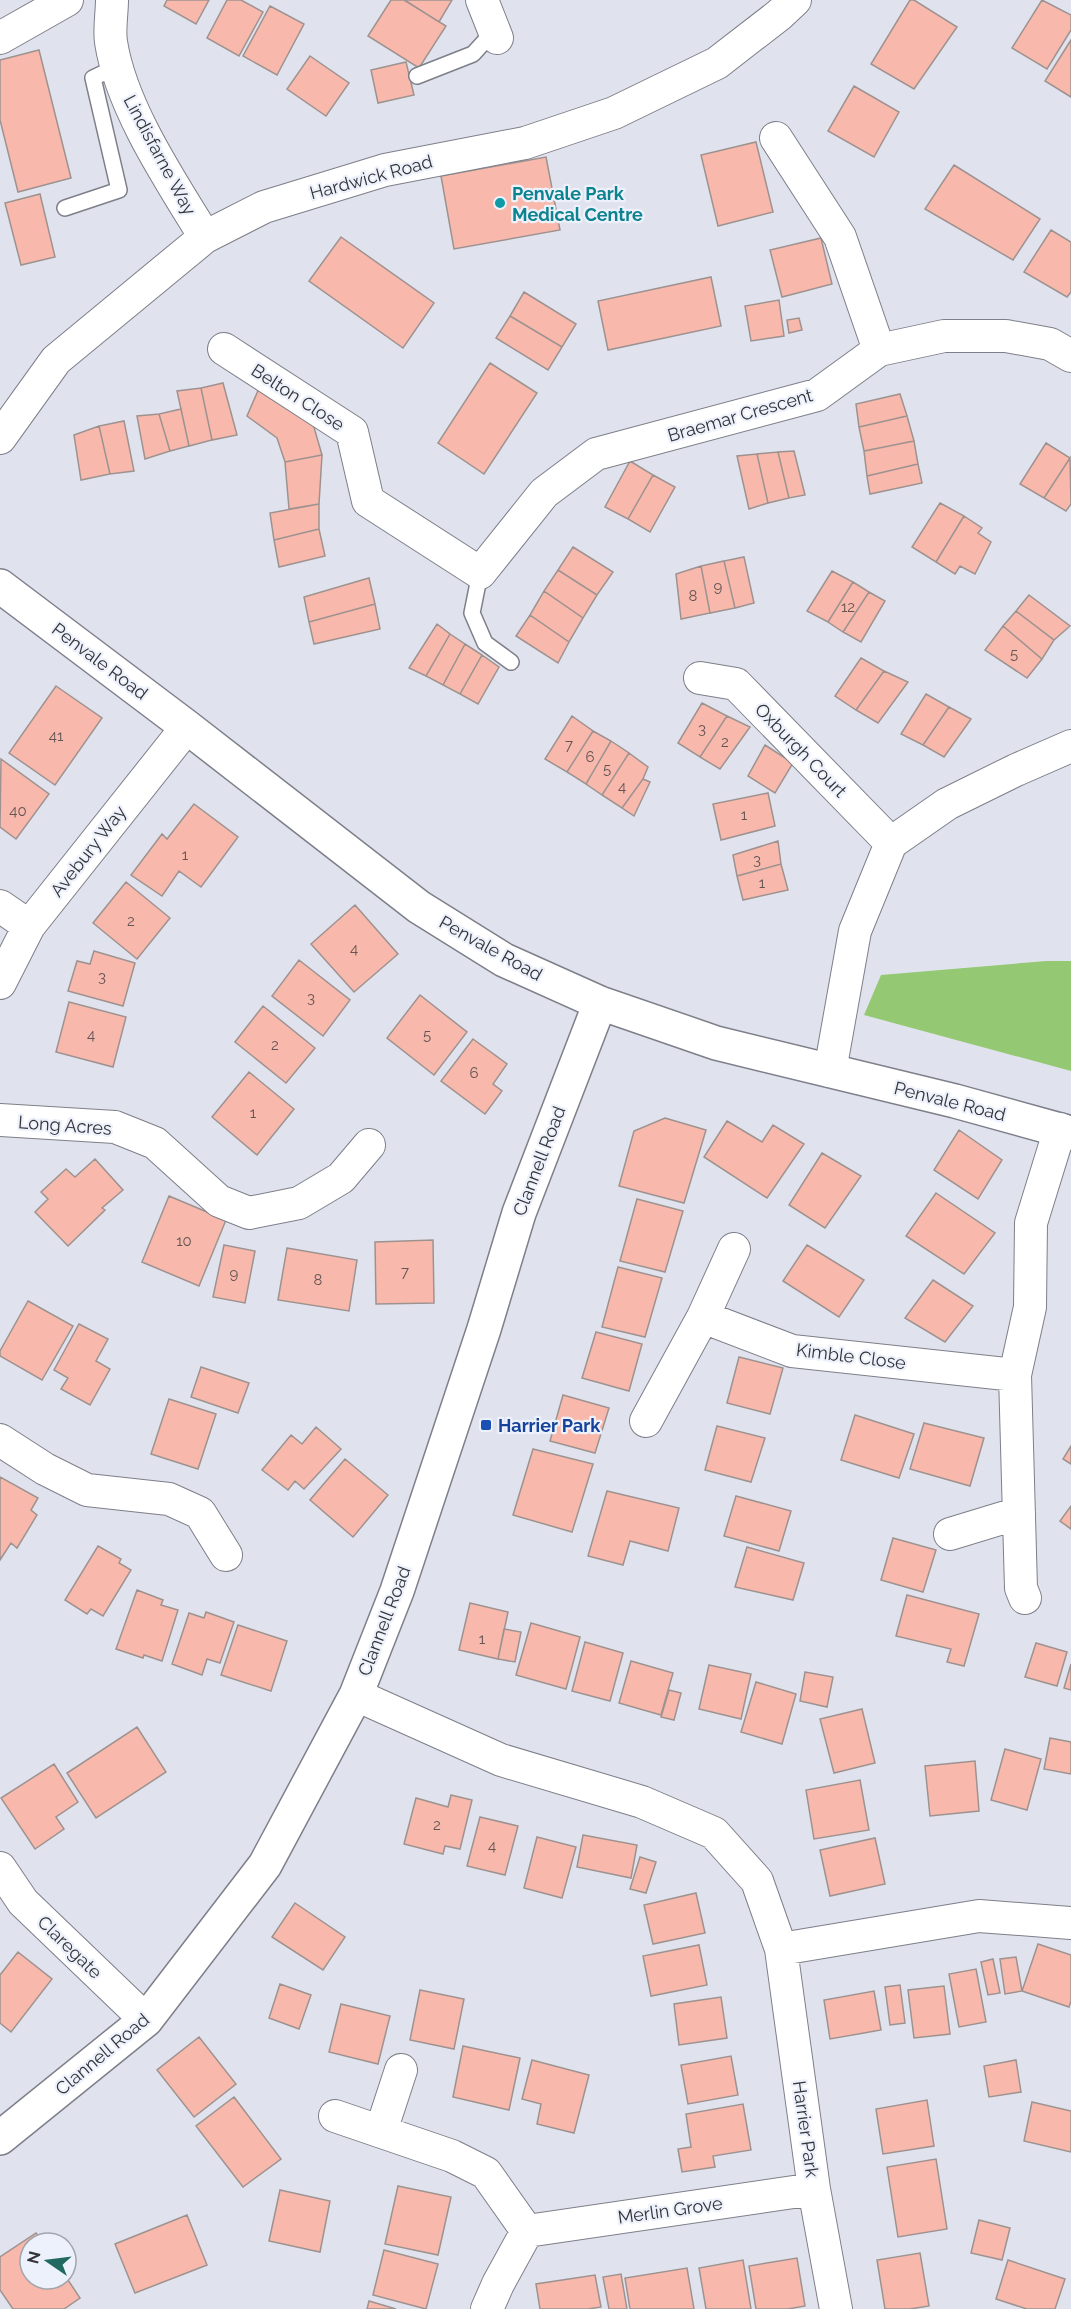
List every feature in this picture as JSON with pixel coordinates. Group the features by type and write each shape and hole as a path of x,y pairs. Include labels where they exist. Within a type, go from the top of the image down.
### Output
{"street":[{"path":"0,38 68,0"},
{"name":"Lindisfarne Way","path":"112,0 110,41 128,100 166,173 205,237"},
{"path":"483,0 495,34"},
{"name":"Hardwick Road","path":"0,438 56,360 205,237 264,207 374,173 525,143 614,113 717,63 795,0"},
{"path":"776,138 840,237 879,350"},
{"name":"Braemar Crescent","path":"480,573 544,493 596,454 817,395 879,350 944,336 1006,336 1050,345 1071,356"},
{"name":"Belton Close","path":"224,349 352,432 368,501 480,573"},
{"name":"Penvale Road","path":"0,586 187,726 419,907 504,960 600,1003 716,1043 1066,1131"},
{"name":"Oxburgh Court","path":"700,678 736,684 891,843"},
{"name":"Avebury Way","path":"0,983 29,926 187,726"},
{"path":"830,1071 855,931 891,843 947,804 1071,746"},
{"path":"0,906 29,926"},
{"name":"Clannell Road","path":"0,2138 146,2020 265,1865 356,1695 397,1591 484,1329 519,1214 600,1003"},
{"name":"Long Acres","path":"0,1120 115,1127 155,1143 219,1201 249,1212 298,1203 341,1178 369,1145"},
{"path":"1024,1598 1021,1588 1015,1375 1030,1306 1031,1223 1066,1131"},
{"path":"646,1421 703,1317 734,1248"},
{"name":"Kimble Close","path":"703,1317 792,1350 1015,1375"},
{"path":"0,1440 45,1469 87,1491 169,1499 200,1513 226,1555"},
{"path":"950,1534 1019,1513"},
{"name":"Harrier Park","path":"356,1695 501,1760 642,1802 714,1833 757,1881 781,1949 814,2189 836,2309"},
{"name":"Claregate","path":"0,1868 23,1902 146,2020"},
{"path":"781,1949 979,1916 1071,1923"},
{"path":"381,2131 401,2070"},
{"path":"335,2116 452,2156 486,2173 526,2231 487,2309"},
{"name":"Merlin Grove","path":"526,2231 814,2189"}],"lane":[{"path":"417,76 473,54 495,34"},
{"path":"65,208 119,190 93,78 118,66"},
{"path":"480,573 472,613 485,643 511,662"}],"green space":[{"path":"1046,961 1071,961 1071,1071 864,1015 881,975"}],"building":[{"path":"167,0 209,0 196,24 164,6"},
{"path":"227,0 241,0 263,12 239,56 207,38"},
{"path":"391,0 404,0 446,26 419,68 368,36"},
{"path":"407,0 452,0 439,22"},
{"path":"910,0 914,0 957,27 914,89 871,64"},
{"path":"1042,0 1071,15 1071,30 1047,69 1012,48"},
{"path":"270,6 304,24 277,75 243,56"},
{"path":"1071,40 1071,97 1045,81"},
{"path":"39,50 71,178 18,192 0,120 0,60"},
{"path":"310,56 349,83 326,116 287,89"},
{"path":"406,62 414,95 378,103 371,70"},
{"path":"854,86 899,112 874,157 828,131"},
{"path":"756,142 773,212 718,226 701,155"},
{"name":"Penvale Park Medical Centre","path":"546,157 560,230 454,249 441,176"},
{"path":"954,165 1040,219 1013,260 925,209"},
{"path":"40,194 55,257 21,265 5,203"},
{"path":"1051,230 1071,242 1071,292 1067,297 1024,272"},
{"path":"341,237 434,303 403,348 309,281"},
{"path":"821,238 832,284 782,297 770,250"},
{"path":"711,277 721,326 608,350 598,301"},
{"path":"524,292 576,324 562,347 510,316"},
{"path":"779,300 784,336 751,341 745,306"},
{"path":"510,316 562,347 548,370 496,338"},
{"path":"799,318 802,330 789,333 787,320"},
{"path":"490,363 537,393 484,474 438,443"},
{"path":"223,383 237,435 212,440 201,388"},
{"path":"260,386 311,417 322,455 285,462 277,438 247,416"},
{"path":"201,388 212,440 189,446 177,391"},
{"path":"900,394 907,416 859,427 856,404"},
{"path":"181,409 189,446 170,451 159,414"},
{"path":"159,414 170,451 145,459 137,416"},
{"path":"907,416 914,441 864,451 859,427"},
{"path":"124,421 134,471 110,474 99,426"},
{"path":"99,426 110,474 81,480 74,435"},
{"path":"914,441 918,464 867,476 864,451"},
{"path":"1046,443 1070,458 1044,498 1020,484"},
{"path":"794,451 805,495 789,498 778,452"},
{"path":"778,452 789,498 768,503 757,454"},
{"path":"757,454 768,503 749,509 737,456"},
{"path":"322,455 319,504 289,509 285,462"},
{"path":"1070,458 1071,504 1066,511 1044,498"},
{"path":"630,461 653,475 628,519 605,507"},
{"path":"918,464 922,483 870,494 867,476"},
{"path":"653,475 675,487 650,532 628,519"},
{"path":"940,503 964,516 936,562 912,547"},
{"path":"319,504 319,529 274,540 270,513"},
{"path":"964,516 982,528 978,533 991,542 975,574 960,566 955,574 936,562"},
{"path":"319,529 325,556 279,567 274,540"},
{"path":"573,547 613,572 597,595 558,570"},
{"path":"744,557 754,603 735,608 724,561"},
{"path":"724,561 735,608 710,613 701,566"},
{"path":"701,566 710,613 681,619 676,574"},
{"path":"558,570 597,595 583,618 544,591"},
{"path":"832,571 853,582 828,622 807,611"},
{"path":"369,578 375,604 309,622 304,597"},
{"path":"853,582 869,592 843,632 828,622"},
{"path":"544,591 583,618 569,642 530,615"},
{"path":"869,592 885,601 861,642 843,632"},
{"path":"1029,595 1070,626 1054,640 1016,611"},
{"path":"375,604 380,629 314,644 309,622"},
{"path":"1016,611 1054,640 1042,659 1003,626"},
{"path":"530,615 569,642 558,663 516,636"},
{"path":"437,624 450,634 426,676 409,668"},
{"path":"1003,626 1042,659 1027,678 985,650"},
{"path":"450,634 465,644 443,685 426,676"},
{"path":"465,644 482,655 460,694 443,685"},
{"path":"482,655 499,667 478,704 460,694"},
{"path":"861,658 884,671 856,710 835,696"},
{"path":"884,671 908,682 878,723 856,710"},
{"path":"56,686 102,718 55,785 9,753"},
{"path":"926,694 949,707 923,745 901,734"},
{"path":"702,703 727,716 700,757 678,743"},
{"path":"949,707 971,719 944,757 923,745"},
{"path":"572,716 593,731 567,772 545,759"},
{"path":"727,716 750,727 720,769 700,757"},
{"path":"593,731 611,741 586,784 567,772"},
{"path":"611,741 629,753 602,795 586,784"},
{"path":"765,745 793,763 775,793 748,776"},
{"path":"629,753 648,767 643,779 622,808 602,795"},
{"path":"1,759 49,794 16,839 0,827"},
{"path":"643,779 650,782 634,816 622,808"},
{"path":"768,793 775,826 721,840 713,804"},
{"path":"194,804 238,837 201,887 179,871 162,896 131,875 162,834 167,839"},
{"path":"778,841 781,864 737,876 733,855"},
{"path":"781,864 788,890 743,900 737,876"},
{"path":"126,882 170,918 137,959 93,923"},
{"path":"355,905 398,954 354,992 311,944"},
{"path":"94,951 135,963 123,1006 68,991 77,961 90,964"},
{"path":"299,960 350,1000 323,1036 272,996"},
{"path":"420,995 467,1032 434,1075 387,1038"},
{"path":"69,1002 126,1017 113,1067 56,1052"},
{"path":"263,1006 315,1048 286,1083 235,1042"},
{"path":"473,1039 507,1064 493,1084 502,1091 485,1114 441,1081"},
{"path":"249,1072 294,1109 257,1155 212,1117"},
{"path":"665,1118 706,1130 684,1203 619,1186 634,1131"},
{"path":"727,1121 762,1142 773,1125 804,1144 767,1198 704,1157"},
{"path":"959,1130 1002,1160 978,1199 934,1170"},
{"path":"822,1153 861,1176 825,1228 789,1205"},
{"path":"95,1159 123,1190 102,1208 105,1210 68,1246 35,1212 48,1199 41,1192 66,1169 75,1177"},
{"path":"936,1193 995,1233 964,1274 906,1236"},
{"path":"169,1196 226,1220 199,1286 142,1262"},
{"path":"637,1199 683,1211 665,1272 620,1261"},
{"path":"433,1240 434,1303 376,1304 375,1242"},
{"path":"224,1245 255,1251 245,1303 213,1297"},
{"path":"807,1245 864,1280 839,1317 783,1281"},
{"path":"287,1248 357,1260 349,1311 278,1300"},
{"path":"618,1267 662,1278 645,1337 602,1327"},
{"path":"933,1280 973,1306 945,1342 905,1318"},
{"path":"28,1301 73,1326 42,1380 0,1356 0,1351"},
{"path":"79,1324 108,1339 96,1361 110,1369 90,1405 61,1389 68,1378 54,1370"},
{"path":"596,1332 642,1344 629,1391 582,1378"},
{"path":"739,1357 783,1368 770,1414 727,1403"},
{"path":"201,1367 249,1383 238,1413 191,1397"},
{"path":"563,1395 609,1408 595,1453 550,1441"},
{"path":"169,1399 216,1414 198,1469 151,1454"},
{"path":"855,1415 914,1434 899,1478 841,1460"},
{"path":"924,1423 984,1438 970,1486 910,1469"},
{"path":"717,1426 765,1438 751,1482 705,1470"},
{"path":"316,1427 341,1449 304,1489 295,1481 288,1490 262,1470 291,1435 302,1444"},
{"path":"1071,1446 1071,1464 1063,1459"},
{"path":"533,1449 593,1464 572,1532 513,1515"},
{"path":"345,1459 388,1495 353,1537 310,1500"},
{"path":"0,1477 38,1498 31,1510 37,1515 17,1548 11,1543 0,1560"},
{"path":"607,1491 679,1508 668,1551 630,1541 623,1565 588,1556"},
{"path":"736,1496 791,1511 779,1551 724,1536"},
{"path":"1071,1506 1071,1529 1060,1521"},
{"path":"893,1538 936,1550 923,1592 881,1580"},
{"path":"98,1546 121,1559 119,1563 131,1570 103,1616 91,1609 87,1614 65,1600"},
{"path":"747,1547 804,1563 793,1600 735,1587"},
{"path":"137,1590 163,1600 161,1605 178,1610 162,1661 144,1655 143,1658 116,1649"},
{"path":"907,1595 979,1614 964,1666 947,1662 951,1649 896,1636"},
{"path":"470,1603 508,1612 498,1659 459,1650"},
{"path":"206,1612 234,1622 220,1663 207,1659 202,1675 172,1664 189,1613 204,1618"},
{"path":"531,1623 580,1637 566,1689 516,1675"},
{"path":"238,1625 287,1641 271,1691 221,1675"},
{"path":"504,1629 521,1632 515,1662 498,1659"},
{"path":"585,1642 623,1653 610,1701 572,1691"},
{"path":"1036,1643 1067,1652 1057,1686 1025,1677"},
{"path":"631,1661 673,1673 661,1715 619,1703"},
{"path":"1071,1664 1071,1690 1064,1688"},
{"path":"709,1665 751,1674 741,1719 699,1709"},
{"path":"805,1672 833,1677 827,1707 800,1701"},
{"path":"756,1682 796,1694 782,1744 741,1732"},
{"path":"669,1690 681,1693 674,1720 661,1717"},
{"path":"862,1709 875,1763 834,1773 820,1719"},
{"path":"137,1727 166,1772 96,1818 67,1773"},
{"path":"1050,1738 1071,1742 1071,1774 1044,1769"},
{"path":"1005,1749 1041,1759 1027,1810 991,1800"},
{"path":"975,1761 979,1811 930,1816 925,1766"},
{"path":"54,1764 78,1802 56,1817 64,1829 35,1849 1,1798"},
{"path":"860,1780 869,1830 814,1839 806,1790"},
{"path":"451,1795 472,1800 460,1849 445,1846 443,1854 404,1844 416,1798 448,1807"},
{"path":"480,1817 518,1826 505,1875 467,1866"},
{"path":"583,1835 637,1845 631,1878 577,1867"},
{"path":"537,1837 576,1847 562,1898 524,1888"},
{"path":"875,1838 885,1884 830,1896 820,1850"},
{"path":"640,1857 656,1862 646,1893 630,1889"},
{"path":"696,1893 705,1933 653,1944 644,1905"},
{"path":"295,1903 345,1937 323,1970 272,1937"},
{"path":"1038,1944 1071,1955 1069,2007 1022,1991"},
{"path":"699,1945 707,1985 651,1996 643,1956"},
{"path":"18,1952 52,1979 11,2032 0,2023 0,1975"},
{"path":"1016,1957 1022,1991 1005,1994 1000,1959"},
{"path":"993,1959 1000,1993 988,1995 981,1962"},
{"path":"976,1969 986,2022 959,2027 949,1974"},
{"path":"280,1984 311,1995 299,2029 269,2018"},
{"path":"900,1985 905,2023 890,2025 885,1987"},
{"path":"944,1986 950,2034 914,2038 908,1990"},
{"path":"420,1990 464,1999 454,2049 410,2040"},
{"path":"874,1991 881,2030 830,2039 824,2000"},
{"path":"721,1997 727,2038 679,2045 674,2004"},
{"path":"341,2004 390,2016 378,2064 329,2052"},
{"path":"199,2037 236,2084 194,2117 157,2070"},
{"path":"463,2046 520,2058 509,2110 453,2097"},
{"path":"731,2056 738,2095 688,2104 681,2065"},
{"path":"532,2060 589,2075 574,2133 537,2124 541,2104 522,2099"},
{"path":"1016,2060 1021,2092 989,2097 984,2066"},
{"path":"234,2097 281,2159 243,2187 196,2126"},
{"path":"927,2100 934,2146 883,2154 876,2109"},
{"path":"1032,2102 1071,2111 1071,2152 1024,2141"},
{"path":"743,2104 751,2150 713,2156 715,2167 682,2172 678,2149 691,2147 686,2114"},
{"path":"936,2159 947,2229 898,2237 887,2167"},
{"path":"398,2186 451,2197 438,2255 385,2244"},
{"path":"280,2190 330,2201 320,2252 269,2241"},
{"path":"187,2215 207,2265 135,2293 115,2244"},
{"path":"979,2220 1010,2228 1002,2260 971,2253"},
{"path":"18,2245 18,2291 75,2291 80,2298 64,2309 13,2309 0,2290 0,2257"},
{"path":"384,2250 438,2264 426,2309 373,2295"},
{"path":"920,2253 929,2306 885,2309 877,2260"},
{"path":"797,2258 805,2306 788,2309 756,2309 749,2266"},
{"path":"743,2260 751,2309 706,2309 699,2268"},
{"path":"1008,2260 1065,2279 1055,2309 1027,2309 996,2299"},
{"path":"687,2268 694,2309 630,2309 625,2278"},
{"path":"621,2274 627,2309 609,2309 603,2277"},
{"path":"595,2275 601,2307 540,2309 536,2284"},
{"path":"369,2301 396,2309 367,2309"}],"place":[{"name":"Penvale Park Medical Centre","path":"500,203"},
{"name":"Harrier Park","path":"486,1425"}]}
